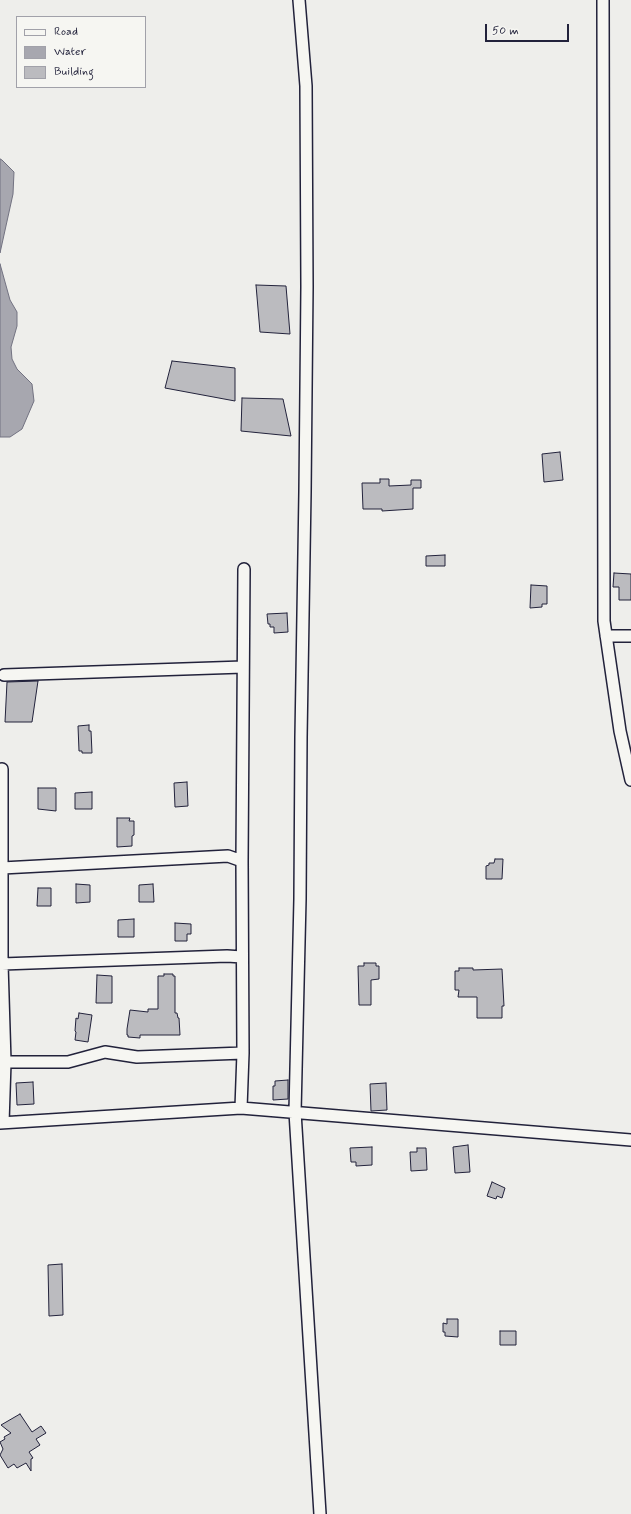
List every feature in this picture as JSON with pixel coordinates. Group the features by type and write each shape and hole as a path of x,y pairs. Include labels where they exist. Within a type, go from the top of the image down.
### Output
{"street":[{"path":"299,0 306,86 307,287 305,500 300,737 300,899 295,1112 320,1514"},
{"path":"603,0 604,621 620,731 631,780"},
{"path":"241,1108 243,1053 242,861 244,569"},
{"path":"606,636 631,636"},
{"path":"4,675 243,667"},
{"path":"2,769 2,964 5,1062 2,1123 241,1108 631,1140"},
{"path":"2,868 228,856 242,861"},
{"path":"2,964 227,956 242,957"},
{"path":"5,1062 68,1062 105,1052 137,1057 243,1053"}],"water":[{"path":"0,159 14,172 13,194 0,253"},
{"path":"0,264 10,300 17,312 17,326 11,347 12,359 17,369 32,384 34,401 22,429 10,437 0,437"}],"building":[{"path":"256,285 286,286 290,334 260,332"},
{"path":"172,361 235,368 235,401 165,388"},
{"path":"242,398 283,399 291,436 241,431"},
{"path":"560,452 563,480 544,482 542,454"},
{"path":"380,479 389,479 389,486 411,485 411,480 421,480 421,488 413,488 413,509 382,511 382,509 363,509 362,483 380,483"},
{"path":"445,555 445,566 426,566 426,556"},
{"path":"614,573 631,574 631,600 619,600 619,587 613,587"},
{"path":"531,585 547,586 547,604 542,604 542,607 530,608"},
{"path":"287,613 288,632 274,633 274,627 270,627 270,624 268,624 267,614"},
{"path":"38,681 32,722 5,722 7,682"},
{"path":"89,725 89,731 91,731 92,753 82,753 82,751 79,751 78,726"},
{"path":"187,782 188,806 175,807 174,783"},
{"path":"38,788 56,788 56,811 38,809"},
{"path":"92,792 92,809 75,809 75,793"},
{"path":"117,818 130,818 129,821 134,821 132,846 117,847"},
{"path":"495,859 503,859 502,879 486,879 486,866 489,865 489,863 494,863"},
{"path":"76,884 90,885 90,902 76,903"},
{"path":"153,884 154,902 139,902 139,885"},
{"path":"38,888 51,888 51,906 37,906"},
{"path":"134,919 134,937 118,937 118,920"},
{"path":"175,923 191,924 191,934 187,934 187,941 175,941"},
{"path":"364,963 376,963 376,966 379,966 379,979 371,980 371,1005 359,1005 358,966 364,966"},
{"path":"459,968 473,968 473,970 502,969 504,1006 502,1006 502,1018 477,1018 477,997 458,997 459,990 455,990 455,971 459,971"},
{"path":"164,974 173,974 173,976 175,976 175,1013 177,1013 179,1018 180,1035 140,1035 140,1038 128,1037 127,1029 130,1010 148,1012 148,1009 158,1009 158,976 164,976"},
{"path":"97,975 112,976 112,1003 96,1003"},
{"path":"79,1013 92,1015 88,1042 75,1040 76,1018 78,1019"},
{"path":"288,1080 288,1099 273,1100 273,1086 275,1086 275,1081"},
{"path":"33,1082 34,1104 17,1105 16,1083"},
{"path":"386,1083 387,1110 371,1111 370,1084"},
{"path":"468,1145 470,1172 455,1173 453,1147"},
{"path":"372,1147 372,1165 356,1166 356,1162 351,1162 350,1148"},
{"path":"417,1148 426,1148 427,1170 411,1171 410,1152 417,1152"},
{"path":"492,1182 505,1188 502,1198 497,1196 496,1199 487,1196"},
{"path":"62,1264 63,1315 49,1316 48,1265"},
{"path":"447,1319 458,1319 458,1337 445,1336 445,1332 443,1332 443,1323 447,1324"},
{"path":"500,1331 516,1331 516,1345 500,1345"},
{"path":"20,1414 32,1432 41,1426 46,1433 36,1439 40,1445 29,1452 33,1458 31,1459 31,1471 26,1463 17,1468 14,1464 8,1468 0,1455 3,1449 0,1442 5,1439 4,1437 11,1433 1,1425"}]}
